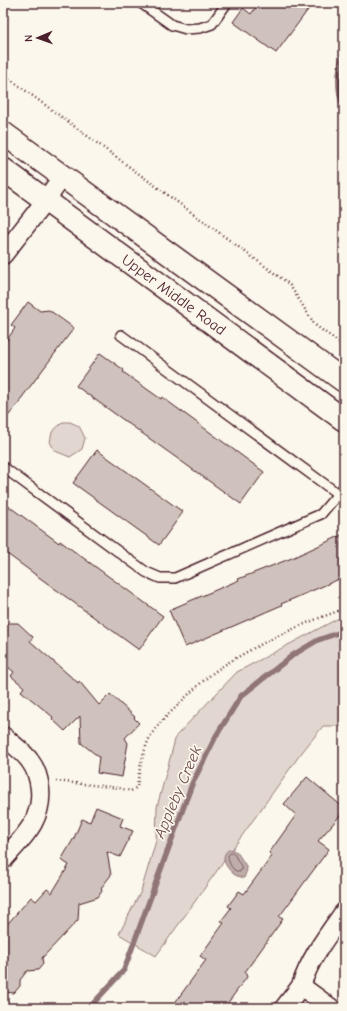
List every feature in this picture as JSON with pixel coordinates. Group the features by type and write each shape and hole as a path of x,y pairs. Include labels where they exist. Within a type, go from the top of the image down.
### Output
{"main road":[{"name":"Upper Middle Road","path":"3,133 344,381"},
{"name":"Upper Middle Road","path":"3,169 344,420"}],"street":[{"path":"3,255 62,177"},
{"path":"3,736 26,756 36,771 39,781 40,804 33,824 3,860"},
{"path":"284,1008 301,986 306,971 314,956 344,912"},
{"path":"301,986 331,1008"}],"lane":[{"path":"141,3 172,25 186,29 200,28 212,24 227,3"},
{"path":"3,467 146,572 160,578 175,578 321,514 341,490 121,336"}],"path":[{"path":"3,74 289,284 315,325 344,346"},
{"path":"39,781 62,781 119,788 131,791 137,788 145,750 151,736 160,723 191,693 225,665 290,631 344,609"}],"shaded area":[{"path":"63,422 70,422 79,426 85,438 82,449 70,457 55,451 50,442 52,432"},
{"path":"344,618 344,726 323,726 299,756 156,956 119,934 141,891 156,841 157,807 176,736 237,672 337,619"}],"water":[{"path":"230,849 237,852 246,866 247,870 244,878 235,875 226,866 224,855"}],"building":[{"path":"259,3 313,3 276,53 233,22 243,8 251,14"},
{"path":"28,302 40,311 49,310 74,328 20,402 3,422 3,346 15,328 11,325"},
{"path":"100,353 124,370 123,372 161,399 162,397 264,472 241,504 76,386"},
{"path":"97,450 183,512 159,545 73,483"},
{"path":"3,502 59,543 60,541 163,616 139,650 3,551"},
{"path":"344,534 344,577 185,647 169,610 239,580 238,579 292,558"},
{"path":"3,623 18,623 33,637 30,641 77,682 79,683 79,681 99,705 110,694 135,717 134,718 139,723 125,738 128,743 122,777 97,773 99,757 81,743 80,716 65,731 52,719 53,717 21,691 24,687 11,676 14,672 3,663"},
{"path":"307,777 344,808 344,811 318,841 329,849 279,917 283,919 245,972 247,977 224,1008 171,1008 206,960 200,956 224,923 221,921 231,908 228,906 239,891 244,894 272,856 269,853 296,815 284,804"},
{"path":"96,807 123,818 120,826 133,831 120,857 107,852 111,875 101,888 102,891 98,897 79,903 78,920 42,958 43,964 38,970 27,971 20,980 20,986 14,993 3,992 3,929 31,897 36,901 47,889 52,893 69,865 61,860 74,838 82,819 90,822"}],"waterway":[{"name":"Appleby Creek","path":"344,50 340,66 339,80 341,101 344,109"},
{"name":"Appleby Creek","path":"89,1008 124,970 192,784 216,736 241,696 293,655 318,640 344,631"}]}
